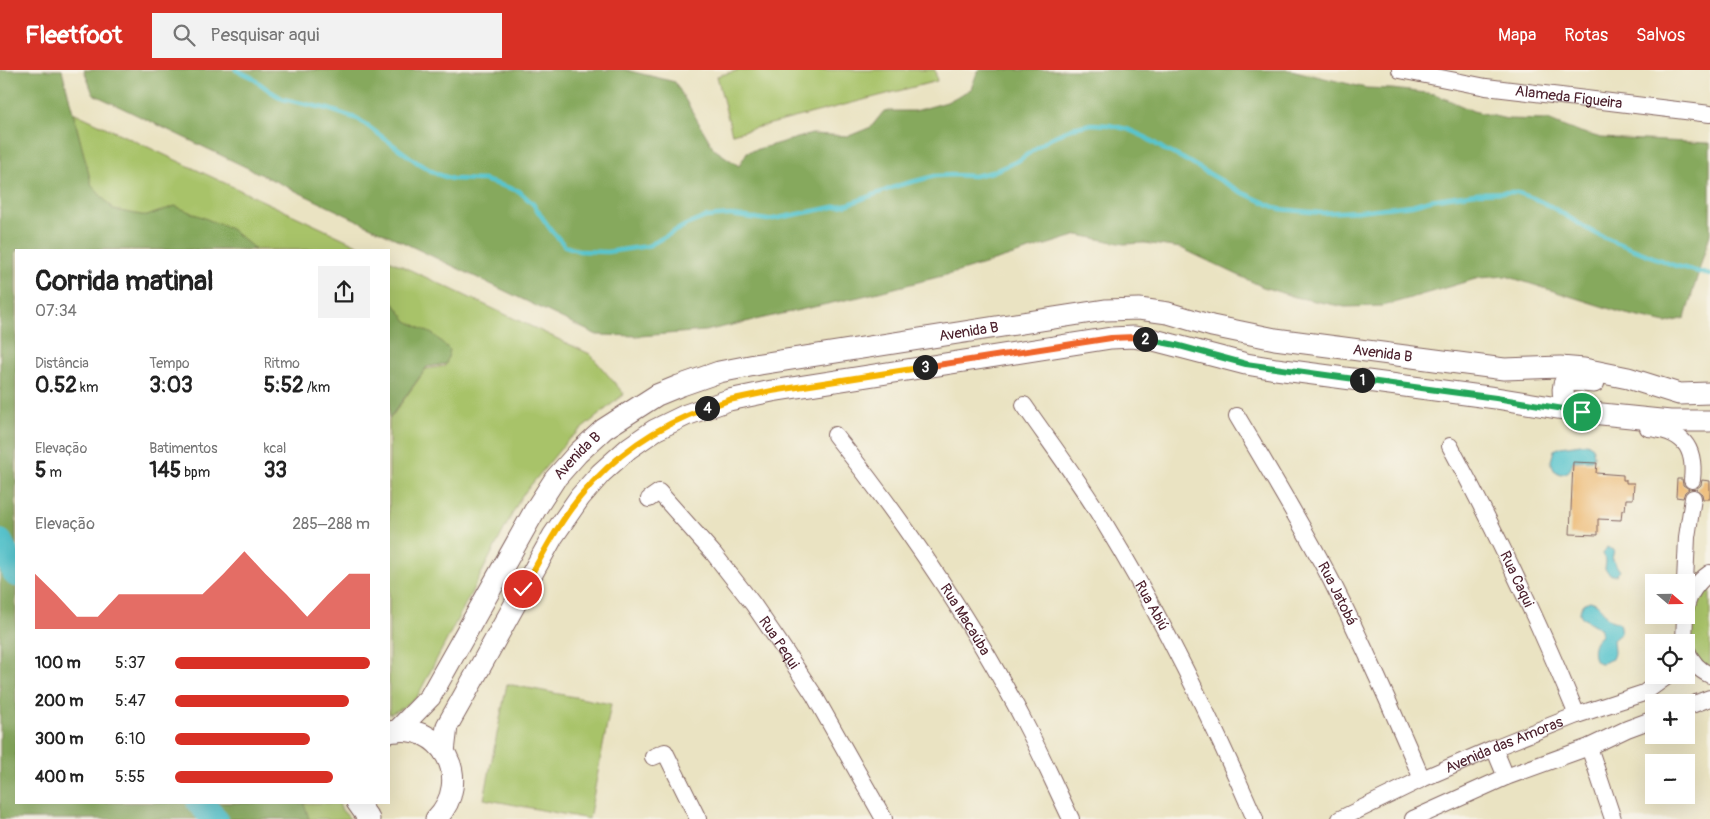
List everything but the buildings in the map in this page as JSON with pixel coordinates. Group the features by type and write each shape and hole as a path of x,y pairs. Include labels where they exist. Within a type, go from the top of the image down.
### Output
{"street":[{"name":"Alameda Figueira","path":"1400,70 1486,87 1710,114"},
{"name":"Avenida B","path":"393,731 430,697 535,510 556,479 578,453 604,429 645,402 679,386 719,372 770,362 1035,320 1105,310 1139,309 1168,313 1212,326 1294,342 1504,369 1560,367 1584,369 1628,378 1679,394 1710,394"},
{"name":"Avenida B","path":"444,752 447,726 553,536 580,497 629,448 655,430 686,415 729,400 772,391 1002,354 1111,338 1134,337 1176,345 1246,364 1276,369 1496,398 1582,412 1670,421 1710,421"},
{"path":"1610,424 1570,406 1564,399 1563,387 1566,382 1570,380 1587,381 1649,393 1679,394"},
{"path":"1496,398 1548,414 1664,430 1684,441 1690,450 1693,458 1692,480"},
{"name":"Rua Abiú","path":"1024,405 1104,522 1137,578 1173,643 1205,708 1255,819"},
{"name":"Rua Jatobá","path":"1237,416 1287,500 1330,579 1368,656 1422,779"},
{"name":"Rua Macaúba","path":"835,435 898,518 934,570 976,638 1030,733 1071,819"},
{"name":"Rua Caqui","path":"1450,446 1516,574 1577,715"},
{"name":"Rua Pequi","path":"649,499 659,492 694,529 753,604 814,695 884,819"},
{"path":"1685,574 1687,537 1693,498"},
{"path":"1695,588 1710,573"},
{"path":"1695,663 1710,675"},
{"name":"Avenida das Amoras","path":"1340,819 1422,779 1494,748 1577,715 1644,693 1656,684"},
{"path":"1695,704 1710,698"},
{"name":"Avenida das Amoras","path":"1414,819 1440,813 1506,777 1589,747 1645,722"},
{"path":"393,731 423,734 438,745 448,759 453,776 453,785 449,801 436,819"},
{"path":"1589,747 1613,819"},
{"path":"1494,748 1506,777"},
{"path":"653,757 665,752 698,819"},
{"path":"449,801 460,819"},
{"path":"358,804 369,819"}],"green space":[{"path":"0,70 62,70 92,186 114,210 147,216 175,206 231,229 255,249 15,249 15,804 304,804 309,819 0,819"},
{"path":"84,70 626,70 675,82 714,149 739,166 747,152 812,134 849,136 871,127 884,111 915,111 947,102 971,89 978,70 1291,70 1366,88 1435,94 1473,111 1507,119 1548,120 1601,138 1710,143 1710,234 1685,318 1666,323 1626,314 1506,276 1479,278 1383,306 1345,307 1295,297 1263,287 1181,248 1144,243 1124,244 1078,235 958,272 859,297 705,331 640,336 597,335 93,94"},
{"path":"740,70 935,70 937,81 732,134 717,76"},
{"path":"73,112 366,249 250,249 146,217 113,212 91,187"},
{"path":"390,260 590,354 624,394 567,441 521,497 417,697 399,710 390,714 390,419 426,369 445,366 449,352 406,323 390,301"},
{"path":"390,298 407,321 434,335 450,350 446,364 427,367 390,418"},
{"path":"1710,580 1710,670 1699,663 1695,653 1695,634 1689,634 1690,624 1695,624 1695,599"},
{"path":"507,684 611,704 589,819 484,799"},
{"path":"303,804 339,804 341,809 350,819 308,819"}],"water":[{"path":"1587,443 1593,447 1594,457 1592,460 1573,461 1568,472 1563,474 1554,470 1551,461 1554,450"},
{"path":"1607,547 1614,550 1612,559 1620,571 1616,575 1610,574 1605,569 1606,561 1603,554"},
{"path":"1590,601 1599,606 1609,619 1619,623 1621,628 1621,633 1613,640 1614,652 1612,659 1602,663 1595,660 1593,650 1596,640 1601,635 1601,629 1583,618 1580,614 1582,606"}],"waterway":[{"path":"236,70 251,77 283,99 328,109 358,119 418,163 437,174 452,179 484,180 519,191 533,204 565,246 579,251 607,252 648,246 686,225 706,217 730,215 768,220 849,204 900,185 935,176 974,176 992,172 1018,161 1049,139 1072,128 1092,124 1127,129 1145,137 1241,192 1279,209 1321,213 1359,211 1412,205 1430,200 1476,193 1516,192 1550,206 1605,238 1673,265 1710,275"},
{"path":"0,542 15,572"},
{"path":"201,804 215,819"}],"route":[{"path":"523,589 553,536 580,497 629,448 655,430 686,415 729,400 772,391 1088,341 1134,337 1176,345 1246,364 1496,398 1582,412"}]}
